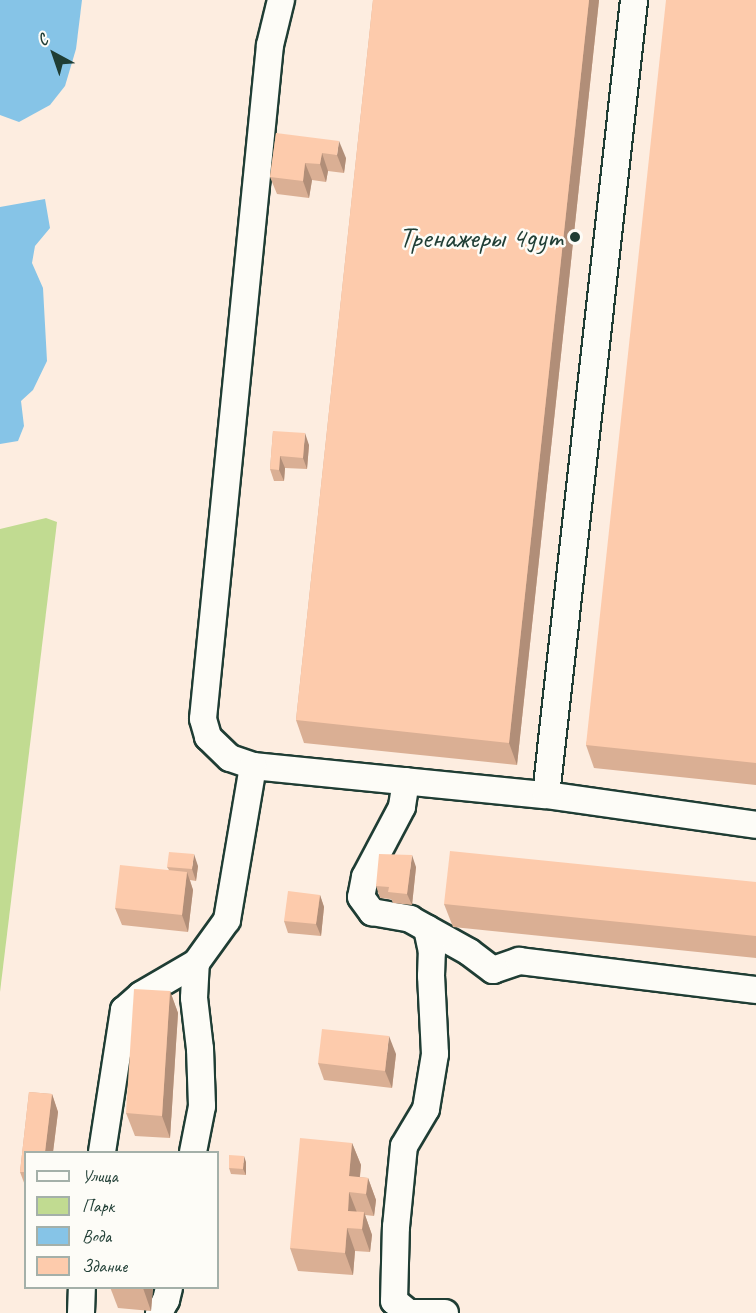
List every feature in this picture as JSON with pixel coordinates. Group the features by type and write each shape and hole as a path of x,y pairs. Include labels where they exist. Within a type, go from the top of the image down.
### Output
{"lane":[{"path":"282,0 270,45 203,719 208,737 230,758 253,766 546,795 756,825"},
{"path":"546,795 634,0"},
{"path":"102,1151 124,1010 141,995 196,963 227,920 253,766"},
{"path":"406,781 402,807 365,877 362,897 372,912 410,919 469,952 493,970 519,961 756,990"},
{"path":"427,928 432,952 435,1054 426,1109 404,1146 396,1227 394,1301 409,1313 445,1313"},
{"path":"193,1151 202,1106 200,1049 194,998 196,963"},
{"path":"81,1313 82,1289"},
{"path":"159,1313 169,1289"}],"green space":[{"path":"46,518 57,522 0,992 0,529"}],"water":[{"path":"0,0 82,0 76,49 65,86 50,105 19,122 0,115"},
{"path":"45,199 50,228 35,246 32,263 43,288 47,361 33,390 21,401 24,426 18,441 0,444 0,207"}],"building":[{"path":"373,0 589,0 509,743 296,720"},
{"path":"666,0 756,0 756,763 586,745"},
{"path":"276,133 339,141 337,155 322,153 320,164 305,163 303,181 270,177"},
{"path":"273,431 305,433 303,458 280,456 279,470 270,469"},
{"path":"450,851 756,882 756,936 444,904"},
{"path":"169,852 194,854 192,869 167,867"},
{"path":"379,854 412,855 407,894 388,892 389,887 376,886"},
{"path":"120,865 187,872 182,915 115,908"},
{"path":"288,891 320,895 316,924 284,921"},
{"path":"134,989 170,991 162,1116 126,1113"},
{"path":"322,1029 389,1036 385,1071 318,1063"},
{"path":"29,1092 52,1094 45,1151 24,1151 24,1172 20,1172"},
{"path":"300,1138 352,1143 349,1176 368,1178 366,1194 349,1192 348,1211 364,1212 362,1229 347,1228 345,1253 290,1248"},
{"path":"229,1155 244,1156 243,1169 229,1168"}],"place":[{"name":"Тренажеры 4gym","path":"575,237"}]}
